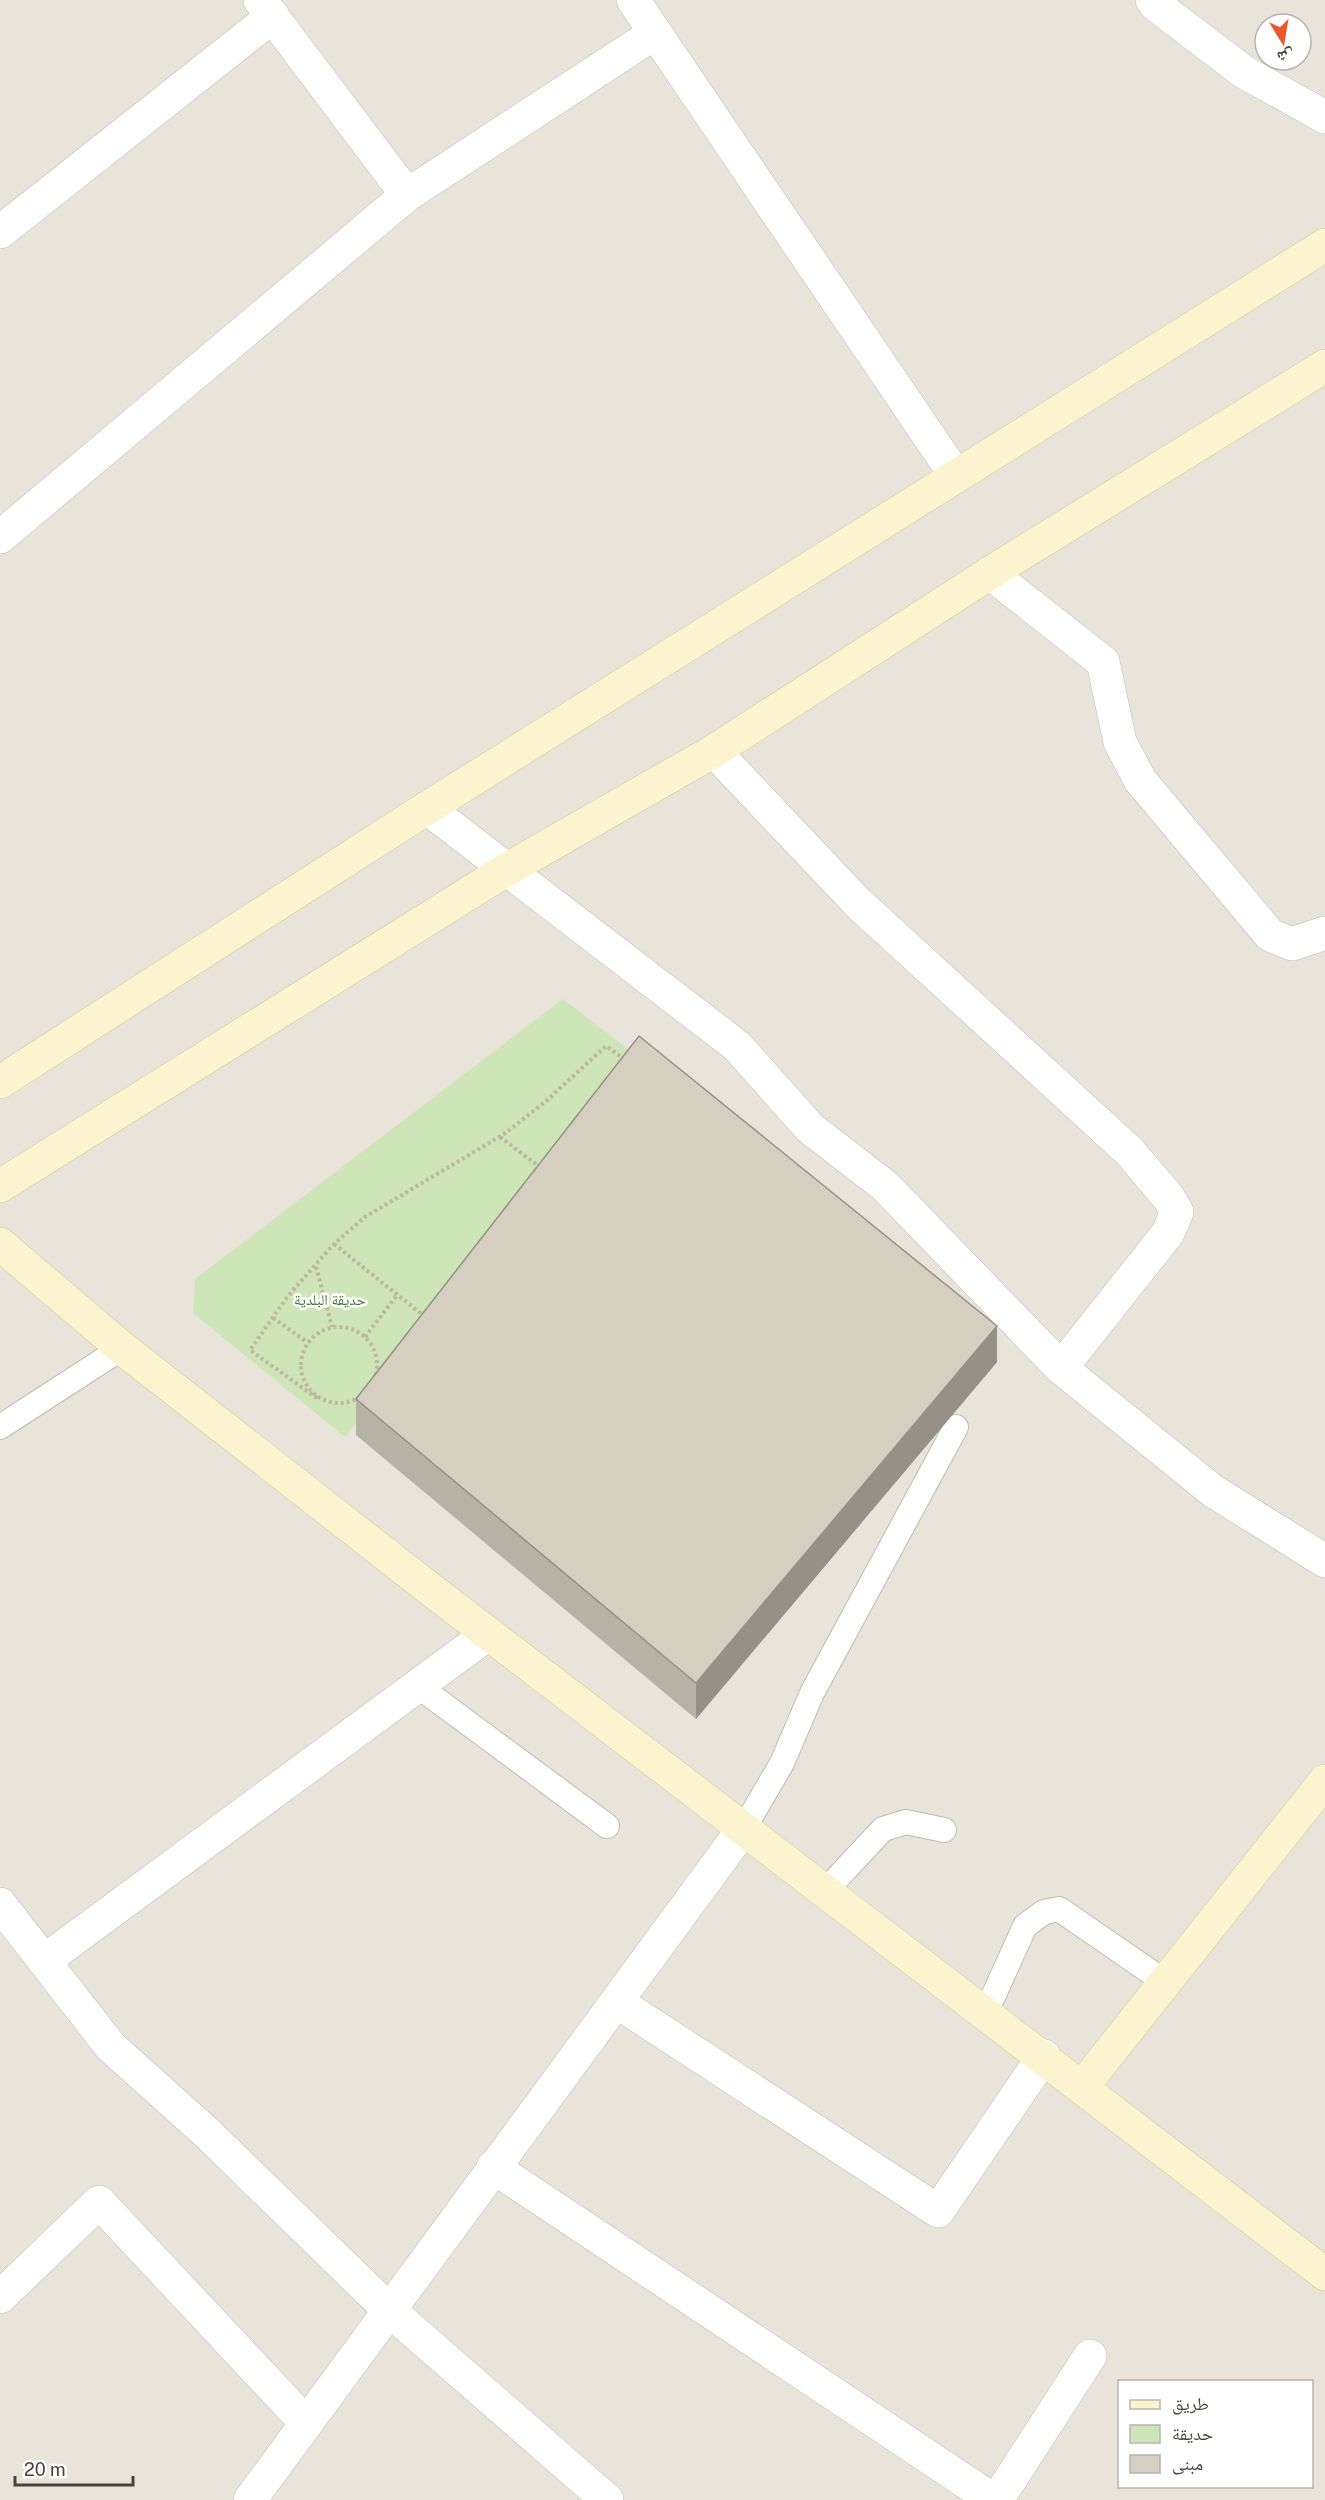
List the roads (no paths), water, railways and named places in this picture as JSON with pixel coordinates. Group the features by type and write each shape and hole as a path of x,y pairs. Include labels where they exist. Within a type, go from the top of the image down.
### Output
{"street":[{"path":"633,0 956,476"},
{"path":"1152,0 1244,72 1325,117"},
{"path":"0,232 266,8 407,195"},
{"path":"0,537 407,195 655,33"},
{"path":"0,1082 427,808 1325,245"},
{"path":"0,1186 506,870 714,751 990,573 1325,366"},
{"path":"990,573 1103,662 1120,742 1140,780 1270,935 1292,944 1325,933"},
{"path":"714,751 858,903 1130,1152 1177,1212 1168,1233 1061,1368"},
{"path":"427,808 737,1046 810,1128 885,1186 1061,1368 1213,1491 1325,1561"},
{"path":"0,1244 122,1348 488,1634 1044,2056 1325,2274"},
{"path":"44,1961 488,1634"},
{"path":"1082,2087 1325,1781"},
{"path":"250,2500 744,1828"},
{"path":"0,1904 110,2046 207,2133 389,2310 607,2500"},
{"path":"616,2002 938,2211 1044,2056"},
{"path":"494,2168 995,2500 1090,2356"},
{"path":"0,2297 99,2202 306,2423"}],"lane":[{"path":"0,1426 122,1348"},
{"path":"744,1828 782,1763 812,1693 956,1427"},
{"path":"418,1686 607,1827"},
{"path":"826,1890 883,1829 906,1822 944,1830"},
{"path":"986,2013 1025,1926 1044,1912 1059,1910 1166,1982"}],"park label":[{"name":"حديقة البلدية","path":"330,1299"}]}
